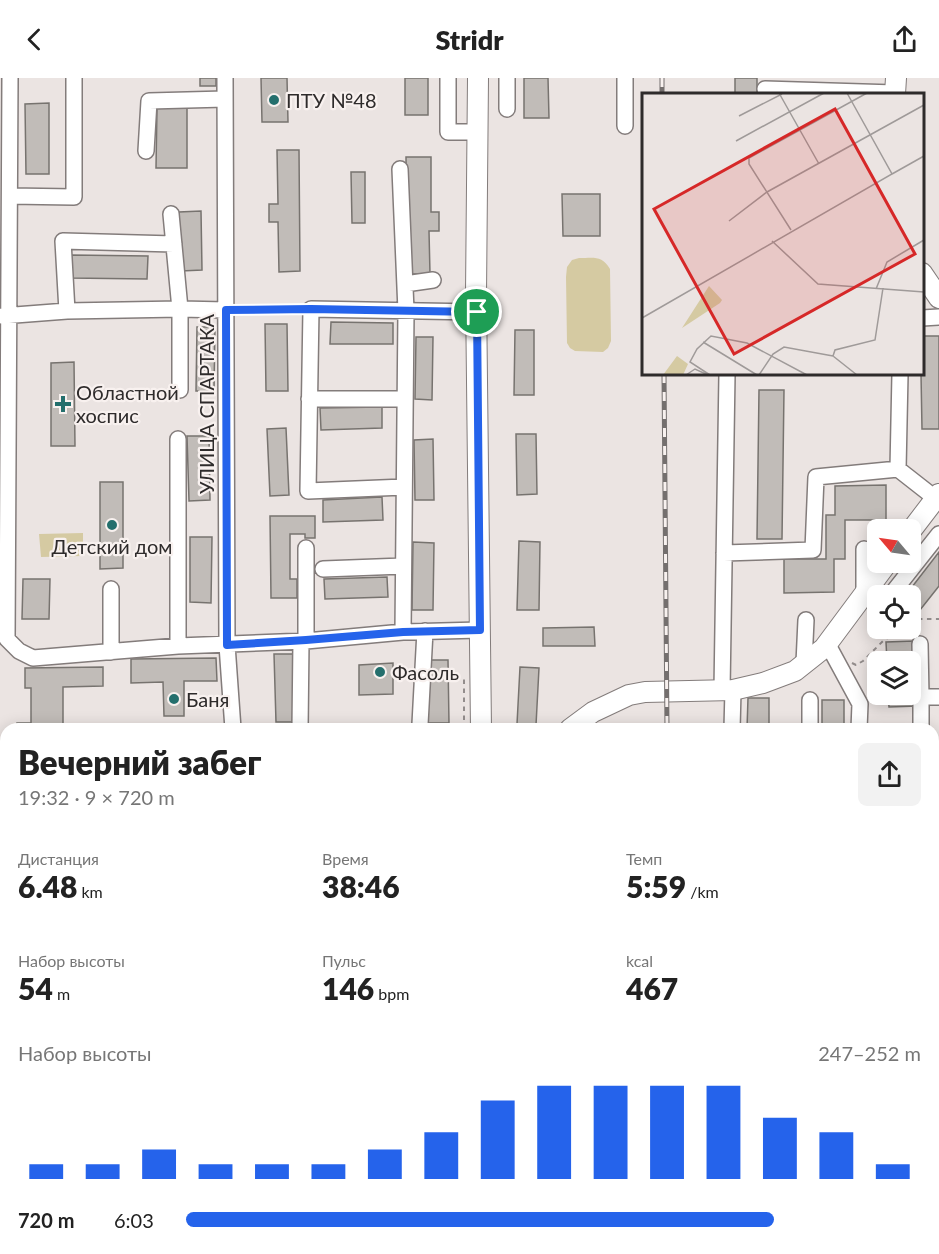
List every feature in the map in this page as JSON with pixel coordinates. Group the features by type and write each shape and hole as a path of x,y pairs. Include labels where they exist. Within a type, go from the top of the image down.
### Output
{"main road":[{"path":"478,78 477,312 481,723"},
{"path":"924,276 939,298"},
{"path":"920,519 937,496"},
{"path":"578,723 593,712 629,695 645,692 728,690 763,683 795,671 824,648 867,600"}],"street":[{"path":"10,78 10,196 5,316 7,639 19,651 33,658 178,646 303,641 403,632 480,630"},
{"path":"10,196 74,197 74,78"},
{"name":"УЛИЦА СПАРТАКА","path":"225,78 227,645 233,723"},
{"path":"448,78 448,132 477,132"},
{"path":"507,78 507,109"},
{"path":"625,78 625,126"},
{"path":"765,87 895,88"},
{"path":"146,151 148,101 225,99"},
{"path":"400,169 406,311 403,632"},
{"path":"171,214 180,309 180,390"},
{"path":"67,311 63,241 174,244"},
{"path":"405,284 433,280"},
{"path":"404,487 308,491 311,309 477,312"},
{"path":"5,316 67,311 226,310"},
{"path":"924,318 939,317"},
{"path":"727,375 724,553 728,690 731,723"},
{"path":"898,469 900,375"},
{"path":"309,399 405,399"},
{"path":"178,440 178,646"},
{"path":"724,553 813,550 816,477 898,469 937,496"},
{"path":"899,585 939,534"},
{"path":"300,723 306,548"},
{"path":"864,549 869,585"},
{"path":"323,569 404,566"},
{"path":"111,589 111,652"},
{"path":"804,663 806,620"},
{"path":"420,723 425,631"},
{"path":"827,643 860,704 859,723"},
{"path":"920,644 920,651"},
{"path":"921,697 939,697"},
{"path":"810,700 810,723"},
{"path":"921,705 921,723"}],"path":[{"path":"226,310 311,309"},
{"path":"921,619 939,619"},
{"path":"464,674 464,723"}],"shaded area":[{"path":"601,259 610,269 611,341 603,352 575,351 567,343 567,267 572,260"},
{"path":"83,533 83,556 41,557 39,534"}],"building":[{"path":"200,78 216,78 216,86 200,86"},
{"name":"ПТУ №48","path":"261,78 287,78 288,122 262,122"},
{"path":"405,78 428,78 428,115 405,115"},
{"path":"524,78 548,78 549,118 524,118"},
{"path":"735,78 757,78 757,93 735,93"},
{"path":"49,103 49,174 26,174 25,104"},
{"path":"157,107 187,107 187,168 156,168"},
{"path":"277,150 299,150 300,271 279,272 278,222 269,222 269,204 278,204"},
{"path":"406,157 431,157 431,212 439,212 439,231 429,231 430,274 407,274"},
{"path":"351,172 365,172 365,223 352,223"},
{"path":"562,194 600,194 600,236 563,236"},
{"path":"201,211 202,270 181,271 179,212"},
{"path":"71,255 148,256 147,279 70,278"},
{"path":"331,322 393,323 393,344 330,344"},
{"path":"265,324 287,324 288,391 266,391"},
{"path":"197,327 215,327 214,391 196,391"},
{"path":"515,330 534,330 534,395 514,395"},
{"path":"924,336 939,336 939,429 922,429 921,375 924,375"},
{"path":"416,337 433,337 432,400 415,399"},
{"name":"Областной хоспис","path":"74,362 75,446 51,446 51,363"},
{"path":"759,390 784,390 782,539 757,539"},
{"path":"382,407 382,428 321,430 320,408"},
{"path":"286,428 289,495 270,496 267,429"},
{"path":"516,434 536,434 537,494 517,495"},
{"path":"187,436 209,436 210,500 189,501"},
{"path":"433,439 434,500 415,500 414,440"},
{"name":"Детский дом","path":"100,482 123,482 123,568 100,569"},
{"path":"886,485 886,519 845,520 845,559 834,559 834,592 784,593 784,559 826,559 826,515 835,515 835,486"},
{"path":"382,497 383,520 323,522 323,500"},
{"path":"270,516 315,516 315,538 305,538 305,534 290,534 290,579 297,579 297,598 271,598"},
{"path":"190,537 212,537 211,603 190,602"},
{"path":"519,541 540,542 539,610 517,610"},
{"path":"413,542 434,543 433,610 412,610"},
{"path":"939,552 939,586 921,609 921,585 914,585"},
{"path":"387,577 388,597 325,599 324,579"},
{"path":"23,579 50,579 49,619 22,619"},
{"path":"594,627 595,646 543,646 543,628"},
{"path":"914,641 914,651 886,651 886,642"},
{"path":"274,654 293,654 295,722 276,722"},
{"name":"Баня","path":"216,658 217,681 184,681 184,716 164,716 163,682 131,683 131,659"},
{"path":"426,660 448,660 449,723 426,723"},
{"path":"393,663 393,694 359,695 359,665"},
{"path":"103,667 103,686 63,687 63,723 31,723 31,688 25,688 25,668"},
{"path":"520,667 539,668 536,723 517,723"},
{"path":"748,698 769,698 769,723 747,723"},
{"path":"822,700 844,700 844,723 822,723"},
{"path":"889,705 917,705 917,706 889,707"}],"railway":[{"path":"662,78 662,93"},
{"path":"664,375 667,723"}],"place":[{"name":"ПТУ №48","path":"274,100"},
{"name":"Областной хоспис","path":"63,404"},
{"name":"Детский дом","path":"112,525"},
{"name":"Фасоль","path":"380,672"},
{"name":"Баня","path":"174,699"}],"route":[{"path":"226,310 477,312 480,630 403,632 227,645 226,310"}]}
